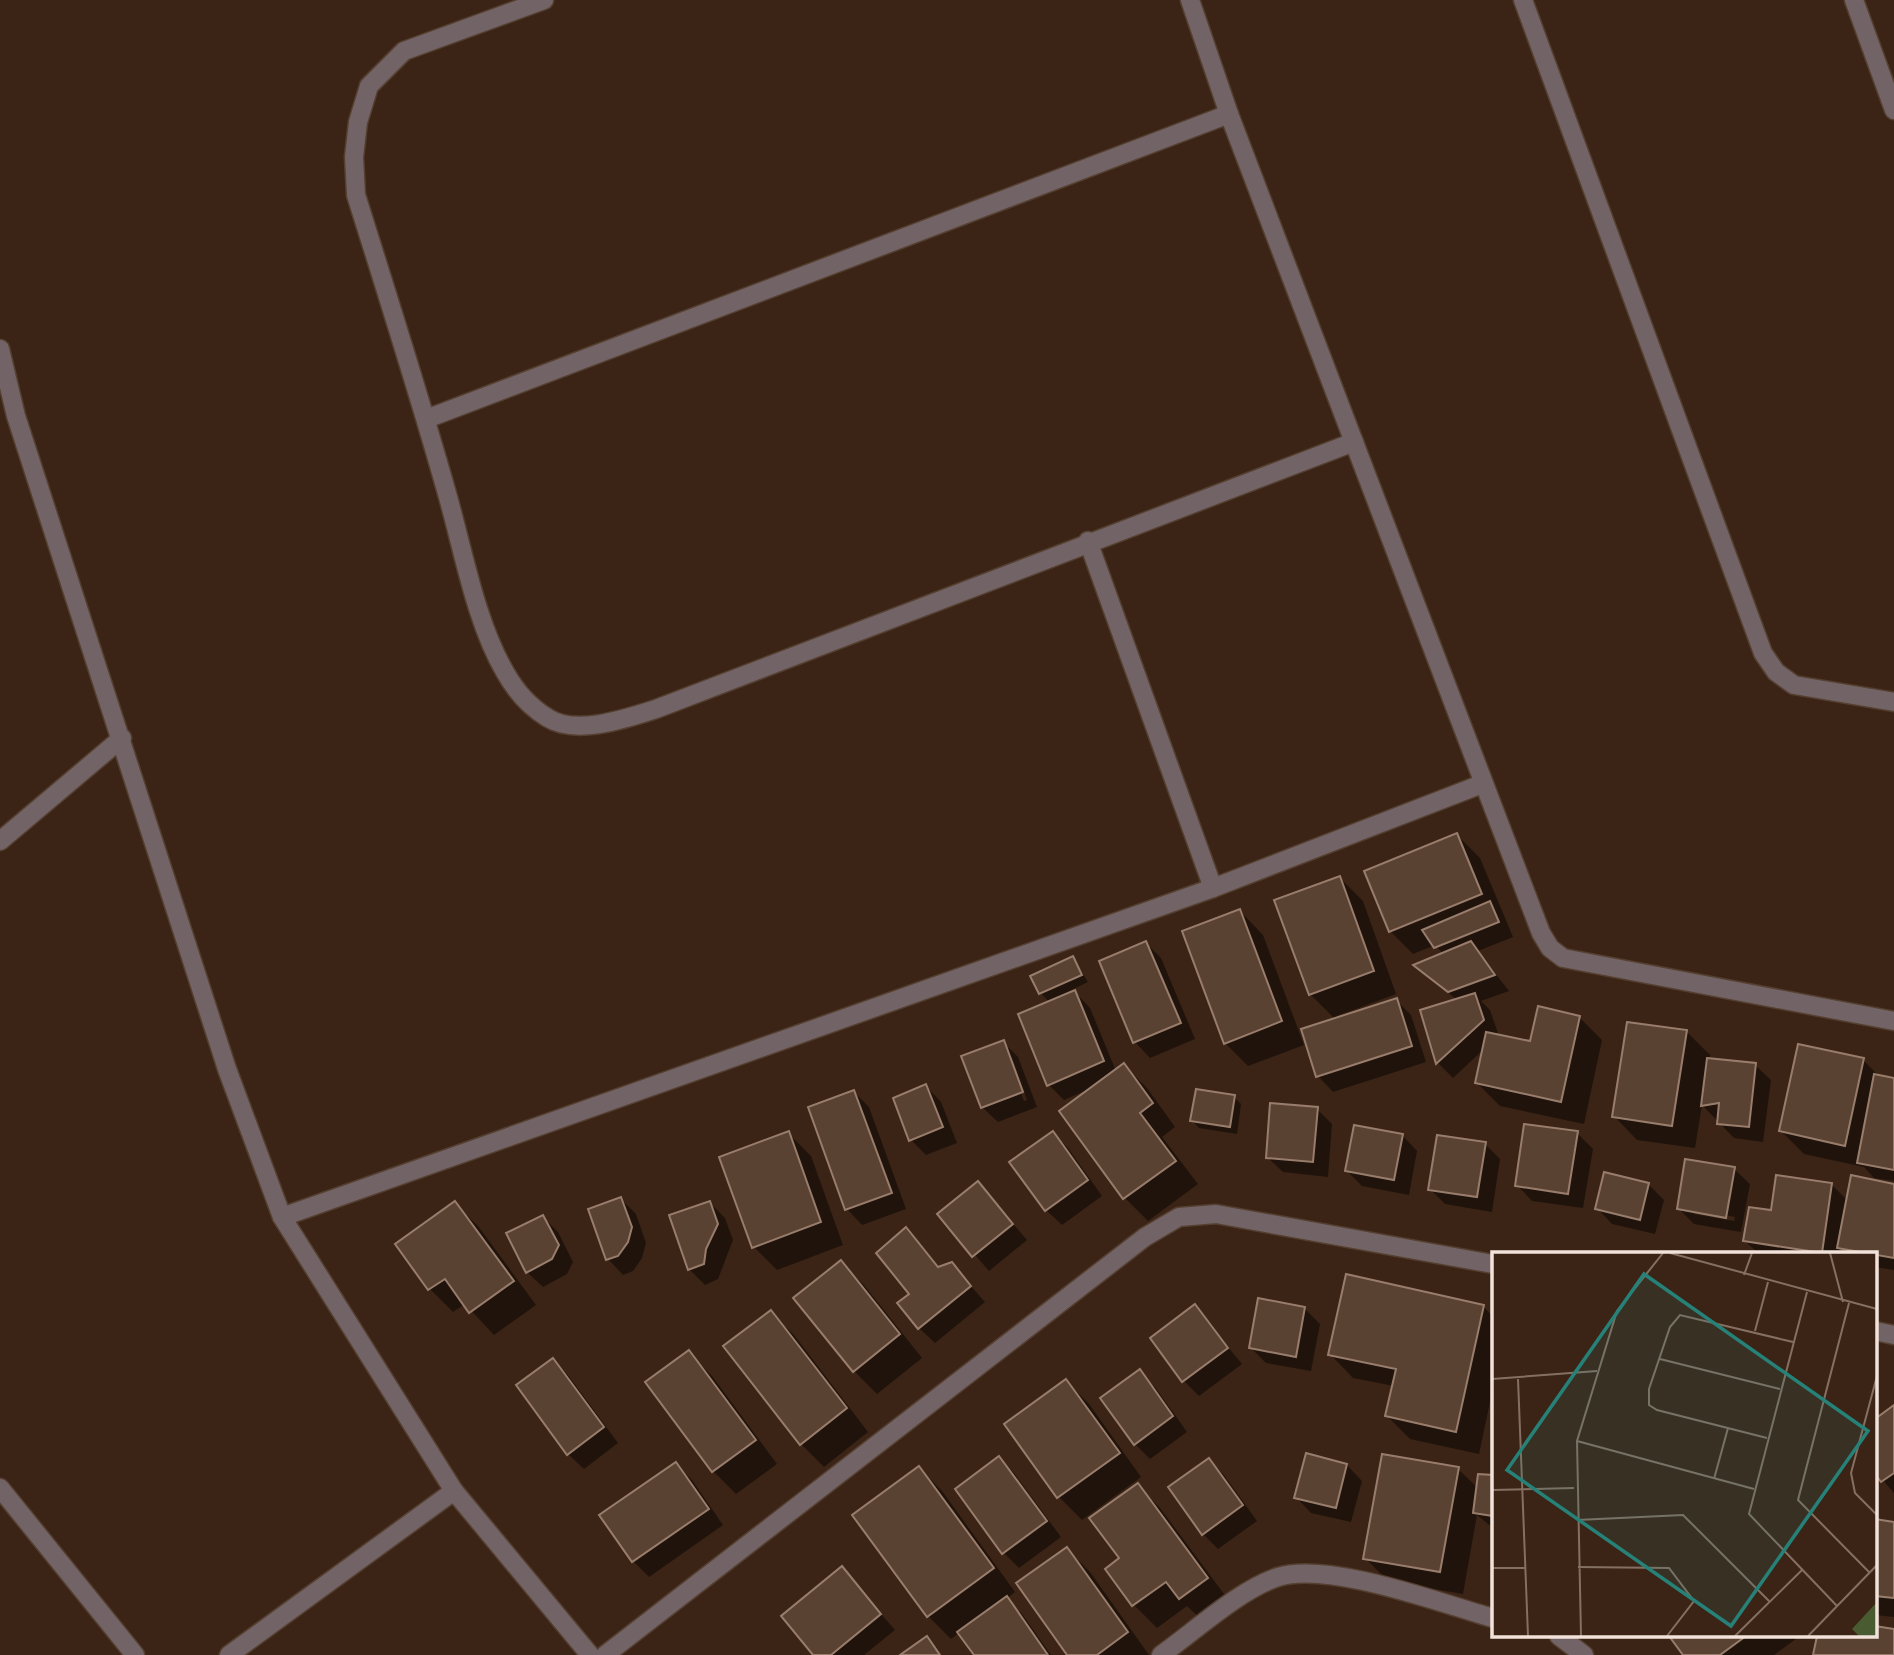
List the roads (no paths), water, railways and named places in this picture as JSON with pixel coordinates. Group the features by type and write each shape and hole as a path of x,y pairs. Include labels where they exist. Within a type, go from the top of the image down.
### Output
{"street":[{"path":"544,0 404,51 369,86 358,122 354,157 356,195 426,419 486,631 505,673 530,705 551,720 581,725 617,722 656,709 1088,541 1354,442"},
{"path":"1190,0 1229,114 1482,784 1541,933 1550,948 1563,958 1894,1021"},
{"path":"1522,0 1763,653 1776,672 1794,685 1894,702"},
{"path":"1854,0 1894,110"},
{"path":"426,419 1229,114"},
{"path":"0,349 16,416 231,1082 282,1217 454,1491 590,1655"},
{"path":"1088,541 1213,888"},
{"path":"0,841 122,738"},
{"path":"282,1217 1213,888 1482,784"},
{"path":"605,1655 1134,1245 1179,1217 1216,1214 1492,1264"},
{"path":"1876,1331 1894,1335"},
{"path":"0,1488 135,1655"},
{"path":"229,1655 454,1491"},
{"path":"1161,1655 1257,1586 1279,1577 1309,1572 1350,1579 1492,1618"},
{"path":"1562,1638 1584,1655"}]}
